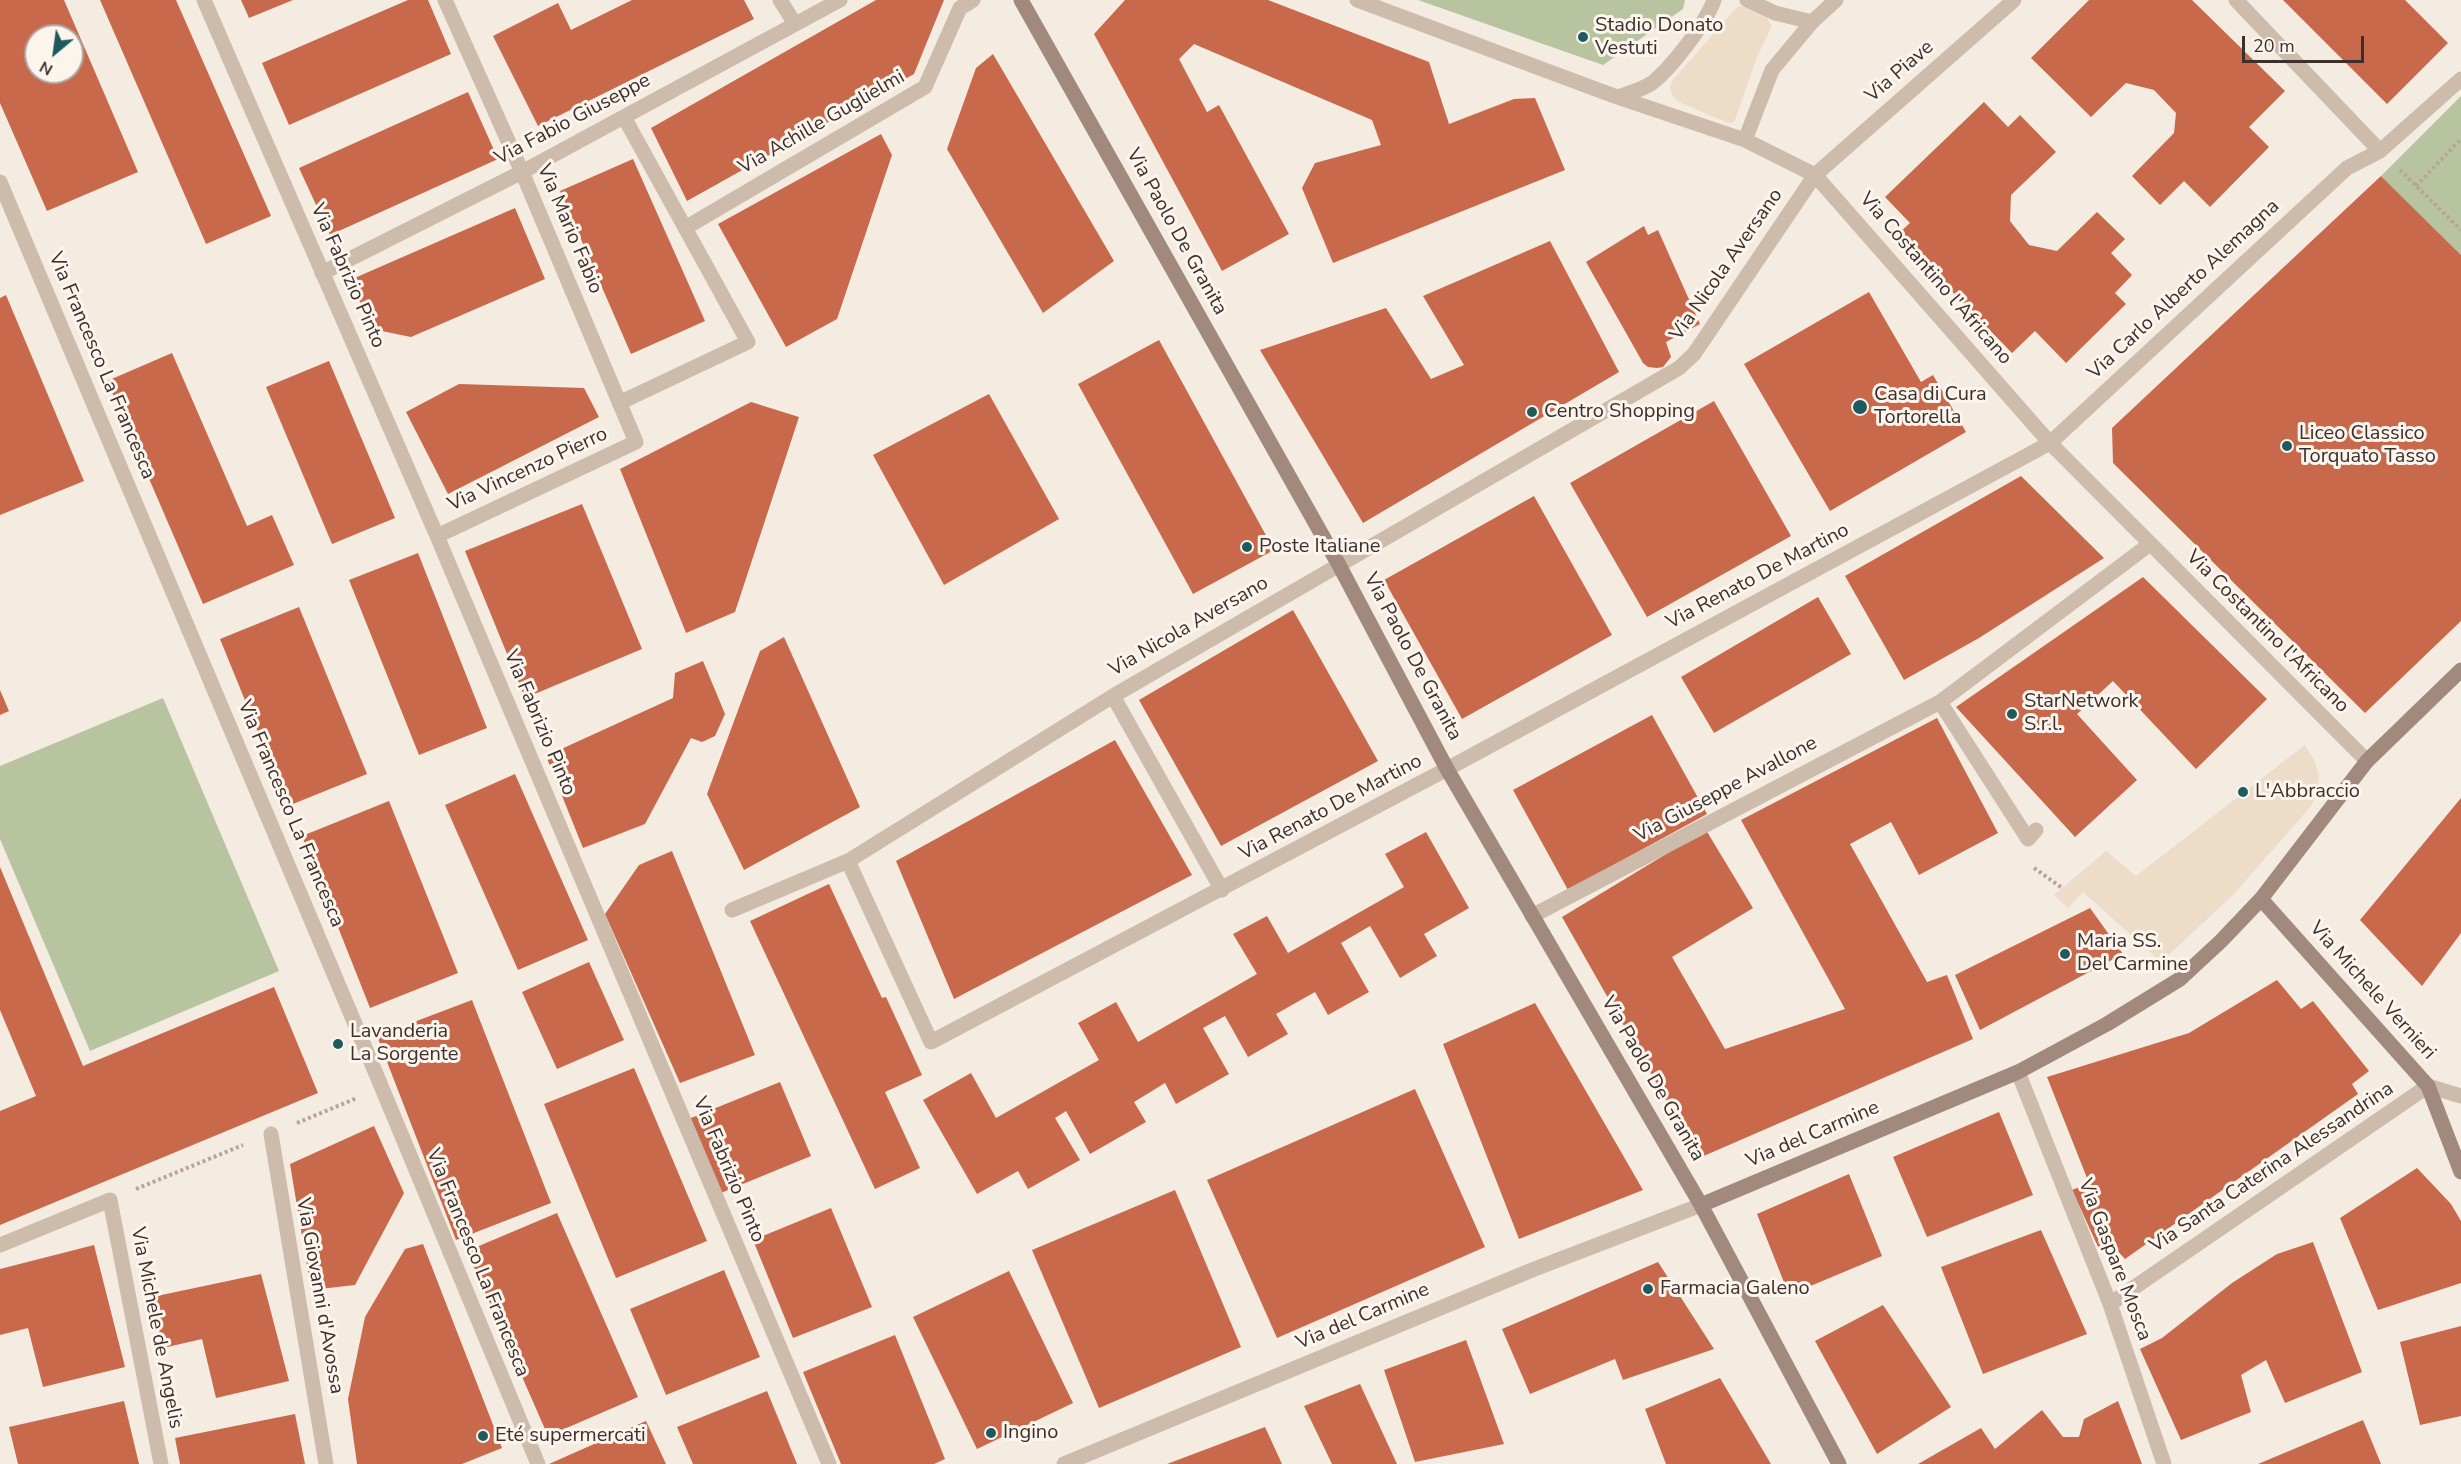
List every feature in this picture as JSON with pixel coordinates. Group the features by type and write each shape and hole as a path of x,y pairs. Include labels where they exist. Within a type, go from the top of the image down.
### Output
{"street":[{"name":"Via Fabrizio Pinto","path":"204,0 437,536 829,1464"},
{"path":"780,0 795,24"},
{"name":"Via Fabio Giuseppe","path":"322,273 522,172 840,0"},
{"name":"Via Achille Guglielmi","path":"685,228 925,87 960,8 973,0"},
{"name":"Via Paolo De Granita","path":"1021,0 1339,565 1447,769 1701,1204 1839,1464"},
{"name":"Via Costantino l'Africano","path":"1357,0 1617,97 1745,140 1815,175 2050,443 2367,761"},
{"path":"1617,97 1638,90 1652,82 1687,44 1707,16 1714,0"},
{"path":"1747,0 1775,13 1812,22"},
{"path":"1745,140 1772,70 1812,22 1836,0"},
{"name":"Via Piave","path":"1815,175 2014,0"},
{"path":"2236,0 2380,151"},
{"name":"Via Mario Fabio","path":"451,2 636,442"},
{"name":"Via Carlo Alberto Alemagna","path":"2050,443 2347,168 2380,151 2461,79"},
{"path":"619,403 747,342 624,117"},
{"name":"Via Nicola Aversano","path":"732,910 848,861 1113,696 1678,368 1694,354 1815,175"},
{"name":"Via Francesco La Francesca","path":"0,182 373,1065 538,1464"},
{"name":"Via Vincenzo Pierro","path":"437,536 636,442"},
{"name":"Via Renato De Martino","path":"848,861 931,1042 1222,890 2050,443"},
{"name":"Via Giuseppe Avallone","path":"1532,916 1940,702 2150,544"},
{"name":"Via del Carmine","path":"1064,1464 1097,1458 1532,1270 1701,1204 2018,1072 2107,1024 2180,979 2222,941 2261,899 2367,761 2461,670"},
{"path":"1113,696 1222,890"},
{"path":"1940,702 2032,835"},
{"name":"Via Michele Vernieri","path":"2261,899 2428,1086 2461,1096"},
{"name":"Via Gaspare Mosca","path":"2018,1072 2110,1304 2164,1464"},
{"path":"2428,1086 2461,1172"},
{"name":"Via Santa Caterina Alessandrina","path":"2110,1304 2428,1086"},
{"name":"Via Giovanni d'Avossa","path":"271,1134 326,1464"},
{"name":"Via Michele de Angelis","path":"0,1245 110,1200 160,1464"}],"path":[{"path":"2416,186 2461,139"},
{"path":"2394,164 2461,230"}],"green space":[{"name":"Stadio Donato Vestuti","path":"1418,0 1685,0 1683,9 1603,65"},
{"path":"2461,96 2461,255 2381,176"},
{"path":"163,698 279,971 90,1051 0,839 0,766"}],"shaded area":[{"path":"1741,6 1767,18 1772,26 1757,57 1734,122 1728,123 1677,101 1670,87 1673,80 1737,7"},
{"path":"2305,745 2315,762 2319,776 2317,793 2311,806 2233,895 2161,962 2083,892 2068,908 2054,895 2106,851 2136,876"}],"building":[{"path":"0,0 64,0 74,24 24,24 24,84 84,84 84,46 138,172 47,211 0,103"},
{"path":"100,0 176,0 271,216 206,244"},
{"path":"241,0 293,0 249,18"},
{"path":"408,0 428,0 451,54 289,125 262,63"},
{"path":"632,0 744,0 754,19 538,126 493,36 558,3 571,30"},
{"path":"876,0 944,0 914,74 687,201 651,128"},
{"path":"1125,0 1268,0 1429,62 1449,124 1514,99 1535,98 1565,170 1333,263 1302,188 1315,163 1381,145 1372,120 1194,44 1179,59 1207,112 1219,105 1289,234 1222,271 1094,34"},
{"path":"2089,0 2192,0 2285,91 2249,127 2269,147 2210,207 2184,181 2160,205 2132,176 2174,133 2176,113 2154,90 2126,83 2091,117 2031,58"},
{"path":"2283,0 2405,0 2448,43 2387,104"},
{"path":"993,54 1114,261 1043,313 947,149 976,68"},
{"path":"468,92 498,159 330,235 299,168"},
{"path":"1984,102 2008,127 2020,115 2056,152 2011,195 2010,221 2029,245 2057,251 2097,212 2125,239 2111,253 2132,275 2115,293 2126,304 2066,363 2035,331 2012,353 1897,235 1910,223 1885,197"},
{"path":"881,134 892,155 837,319 786,347 718,224"},
{"path":"633,159 705,321 631,354 560,191"},
{"name":"Liceo Classico Torquato Tasso","path":"2381,176 2461,255 2461,621 2365,713 2113,463 2112,428"},
{"path":"515,208 545,279 411,337 372,329 350,280"},
{"path":"1644,226 1648,235 1658,230 1700,324 1666,342 1671,357 1663,367 1657,368 1648,367 1643,363 1586,262"},
{"path":"1550,241 1619,372 1363,523 1260,350 1386,308 1431,379 1464,365 1423,296"},
{"name":"Casa di Cura Tortorella","path":"1869,292 1921,382 1933,375 1966,432 1830,511 1744,364"},
{"path":"6,295 84,481 0,515 0,298"},
{"path":"1159,340 1274,550 1193,594 1078,384"},
{"path":"172,353 247,526 272,515 294,565 203,604 107,381"},
{"path":"329,361 395,518 332,544 266,387"},
{"path":"459,384 584,388 599,417 448,494 406,412"},
{"path":"989,394 1059,519 944,585 873,455"},
{"path":"1714,401 1791,536 1647,617 1570,483"},
{"path":"751,402 799,417 735,612 686,633 620,469"},
{"path":"2021,476 2104,558 1979,638 1904,680 1845,576"},
{"path":"1534,496 1612,635 1462,719 1384,580"},
{"path":"582,504 642,649 525,698 465,551"},
{"path":"418,553 487,728 419,755 349,580"},
{"path":"2143,577 2267,699 2196,769 2113,681 2077,714 2137,780 2075,837 1956,707"},
{"path":"1818,597 1851,654 1714,733 1681,677"},
{"path":"299,607 367,774 288,806 220,639"},
{"path":"1293,610 1378,761 1221,846 1139,700"},
{"path":"784,637 860,807 744,870 707,794 760,651"},
{"path":"703,661 725,714 715,736 702,742 691,738 645,824 583,848 546,756 673,698 675,673"},
{"path":"0,690 9,711 0,715"},
{"path":"1652,715 1707,814 1568,890 1513,790"},
{"path":"1937,718 1998,833 1919,875 1891,822 1850,844 1927,982 1947,975 1973,1039 1699,1158 1562,917 1706,830 1753,908 1672,957 1725,1049 1845,1009 1741,820"},
{"path":"1115,740 1192,875 954,999 896,861"},
{"path":"515,774 588,940 518,970 445,805"},
{"path":"2461,798 2461,933 2422,986 2360,920"},
{"path":"389,801 458,973 370,1008 302,836"},
{"path":"1426,832 1469,908 1424,934 1437,956 1400,978 1370,926 1341,943 1369,992 1328,1015 1315,992 1276,1014 1288,1034 1248,1057 1225,1016 1203,1028 1229,1074 1176,1104 1165,1083 1134,1102 1146,1122 1090,1154 1066,1111 1055,1118 1080,1160 1028,1189 1018,1171 977,1194 923,1100 971,1073 996,1118 1099,1060 1078,1023 1116,1002 1138,1042 1257,974 1233,934 1267,916 1288,953 1404,887 1385,854"},
{"path":"672,851 755,1055 680,1083 605,914 639,865"},
{"path":"0,867 83,1066 274,987 318,1093 0,1225 0,1111 36,1096 0,1010"},
{"path":"829,884 882,998 886,997 922,1075 885,1092 920,1168 875,1189 750,921"},
{"path":"2090,908 2123,954 1980,1030 1955,975"},
{"path":"589,962 624,1040 557,1069 522,992"},
{"path":"2277,980 2301,1009 2313,1001 2369,1071 2352,1084 2358,1094 2125,1259 2114,1247 2100,1251 2072,1190 2089,1183 2047,1077 2189,1033"},
{"path":"472,1000 551,1203 456,1240 377,1036"},
{"path":"1535,1003 1643,1190 1519,1239 1443,1044"},
{"path":"634,1068 707,1241 616,1278 544,1104"},
{"path":"780,1082 811,1156 716,1195 686,1120"},
{"path":"1415,1089 1485,1247 1277,1338 1207,1180"},
{"path":"1999,1112 2033,1195 1927,1237 1893,1157"},
{"path":"374,1126 404,1193 355,1285 311,1290 290,1164"},
{"path":"2417,1168 2451,1204 2461,1221 2461,1283 2378,1310 2340,1218"},
{"path":"1849,1174 1882,1256 1789,1295 1757,1214"},
{"path":"1175,1190 1241,1347 1099,1408 1032,1250"},
{"path":"831,1208 872,1307 793,1338 753,1240"},
{"path":"557,1213 638,1397 548,1436 467,1251"},
{"path":"2041,1230 2087,1334 1983,1374 1941,1267"},
{"path":"2313,1242 2362,1372 2285,1403 2266,1360 2241,1375 2251,1412 2181,1440 2140,1349 2162,1338 2232,1283 2277,1254"},
{"path":"423,1244 502,1448 462,1464 357,1464 348,1399 365,1317 405,1249"},
{"path":"94,1245 125,1367 43,1387 28,1328 0,1335 0,1269"},
{"path":"1658,1262 1714,1349 1623,1380 1615,1359 1530,1394 1502,1329"},
{"path":"724,1270 760,1357 666,1395 630,1309"},
{"path":"1009,1271 1073,1403 977,1449 913,1317"},
{"path":"261,1274 289,1381 216,1398 202,1339 163,1348 152,1297"},
{"path":"1883,1305 1951,1407 1877,1454 1815,1341"},
{"path":"2461,1326 2461,1416 2420,1425 2400,1342"},
{"path":"895,1335 945,1459 934,1464 841,1464 803,1372"},
{"path":"1466,1340 1504,1444 1415,1462 1384,1370"},
{"path":"1720,1378 1771,1464 1666,1464 1645,1409"},
{"path":"1360,1384 1397,1464 1332,1464 1304,1406"},
{"path":"767,1391 797,1464 693,1464 677,1427"},
{"path":"124,1401 139,1464 18,1464 9,1427"},
{"path":"2118,1401 2142,1464 1918,1464 1981,1428 1995,1449 2042,1410 2063,1437 2079,1437 2084,1419"},
{"path":"295,1414 305,1464 180,1464 175,1438"},
{"path":"2363,1420 2381,1464 2258,1464"},
{"path":"646,1421 666,1464 549,1464"},
{"path":"1265,1427 1282,1464 1167,1464"}],"place":[{"name":"Stadio Donato Vestuti","path":"1583,37"},
{"name":"Casa di Cura Tortorella","path":"1860,407"},
{"name":"Centro Shopping","path":"1532,412"},
{"name":"Liceo Classico Torquato Tasso","path":"2287,446"},
{"name":"Poste Italiane","path":"1247,547"},
{"name":"StarNetwork S.r.l.","path":"2012,714"},
{"name":"L'Abbraccio","path":"2243,792"},
{"name":"Maria SS. Del Carmine","path":"2065,954"},
{"name":"Lavanderia La Sorgente","path":"338,1044"},
{"name":"Farmacia Galeno","path":"1648,1289"},
{"name":"Ingino","path":"991,1433"},
{"name":"Eté supermercati","path":"483,1436"}]}
